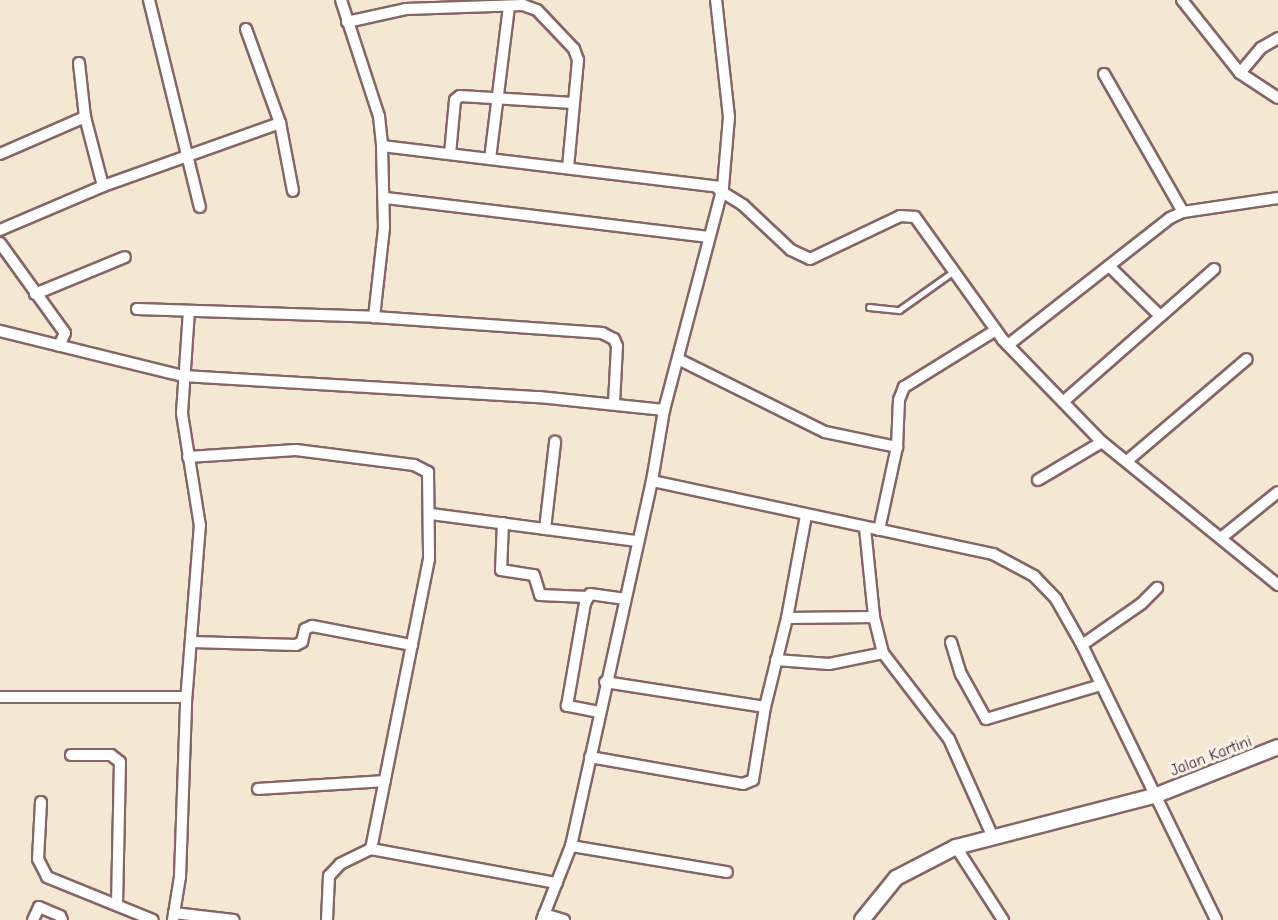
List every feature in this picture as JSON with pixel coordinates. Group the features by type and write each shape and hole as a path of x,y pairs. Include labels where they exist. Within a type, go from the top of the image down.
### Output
{"street":[{"path":"149,0 200,207"},
{"path":"341,0 379,116 386,198 374,317"},
{"path":"564,920 543,917 571,846 605,682 652,482 664,410 721,188 729,117 716,0"},
{"path":"1182,0 1240,73 1278,98"},
{"path":"347,22 406,9 509,6 537,10 574,49 578,60 568,168"},
{"path":"490,159 509,6"},
{"path":"246,29 280,123 293,191"},
{"path":"1240,73 1261,48 1278,38"},
{"path":"79,63 85,117 103,186"},
{"path":"1104,74 1183,212"},
{"path":"450,154 456,97 497,96 573,103"},
{"path":"0,154 85,117"},
{"path":"0,230 103,186 280,123"},
{"path":"382,146 721,188 743,205 791,250 810,259 910,215 919,220 1008,345 1102,441 1278,585"},
{"path":"386,198 707,237"},
{"path":"1008,345 1159,224 1183,212 1278,198"},
{"path":"0,243 65,333 59,346"},
{"path":"35,294 125,257"},
{"path":"1109,266 1160,316"},
{"path":"1064,401 1214,269"},
{"path":"137,309 374,317 609,335 617,346 614,403"},
{"path":"189,311 182,414 200,526 186,697 180,877 173,916 234,920"},
{"path":"879,530 897,447 898,400 904,387 996,330"},
{"path":"0,331 183,375 614,403 664,410"},
{"path":"678,358 825,432 897,447"},
{"path":"1127,461 1247,359"},
{"path":"1038,480 1102,441"},
{"path":"545,529 555,442"},
{"path":"188,457 296,450 422,467 431,478 429,559 371,849"},
{"path":"652,482 1006,559 1046,586 1082,645 1216,920"},
{"path":"1221,538 1278,492"},
{"path":"431,514 637,542"},
{"path":"590,757 749,784 756,775 765,707 787,618 806,516"},
{"path":"503,524 501,570 534,575 540,595 624,599"},
{"path":"865,528 874,617 883,653 949,739 992,835"},
{"path":"1082,645 1141,604 1157,588"},
{"path":"587,597 567,706 599,712"},
{"path":"787,618 874,617"},
{"path":"192,642 296,645 312,626 412,645"},
{"path":"951,642 961,674 986,719 1101,685"},
{"path":"776,660 829,664 883,653"},
{"path":"605,682 765,707"},
{"path":"0,697 186,697"},
{"name":"Jalan Kartini","path":"862,920 896,879 956,847 992,835 1157,795 1278,747"},
{"path":"71,756 111,755 120,762 117,905"},
{"path":"258,789 385,781"},
{"path":"41,802 38,860 43,872 153,920"},
{"path":"571,846 727,872"},
{"path":"956,847 1003,920"},
{"path":"327,920 328,876 340,864 371,849 557,883"},
{"path":"33,920 39,907 60,916 62,920"}],"lane":[{"path":"869,307 899,310 954,271"}]}
